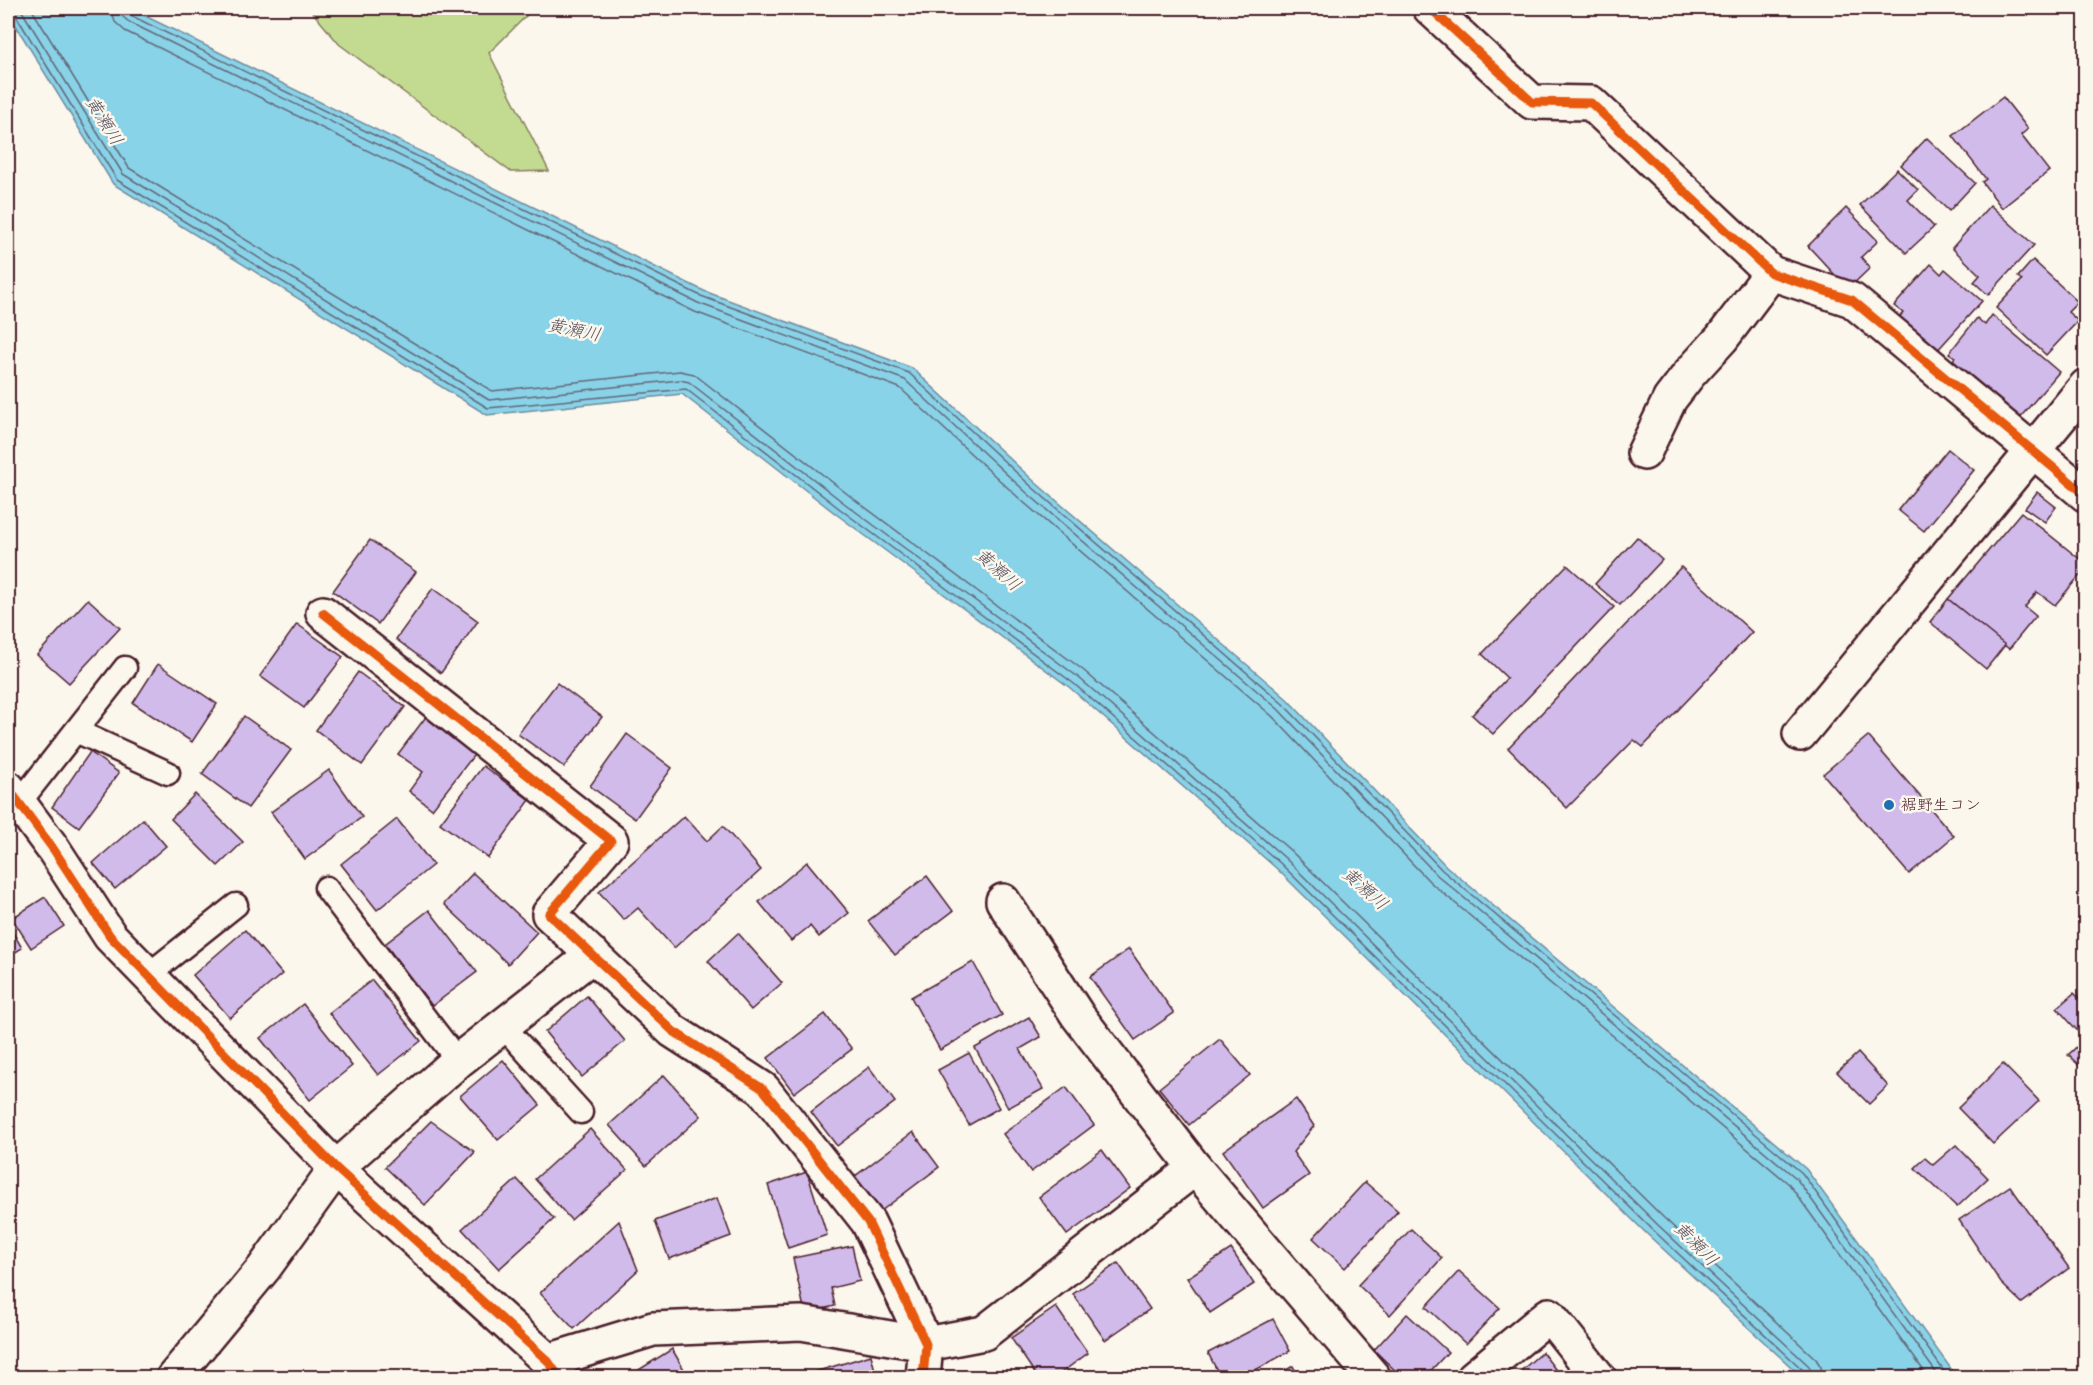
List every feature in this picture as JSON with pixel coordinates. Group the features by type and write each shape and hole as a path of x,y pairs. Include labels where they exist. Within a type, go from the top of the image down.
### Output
{"street":[{"path":"1430,8 1532,102 1591,103 1771,273 1852,300 2085,495"},
{"path":"1644,453 1670,399 1690,373 1722,339 1771,273"},
{"path":"1800,734 2085,386"},
{"path":"323,613 611,841 549,914 673,1031 763,1089 868,1222 926,1344 923,1377"},
{"path":"13,796 54,850 110,936 336,1168 554,1369 653,1329 801,1323 926,1344 984,1333 1195,1168"},
{"path":"1003,901 1077,1016 1195,1168 1374,1377"},
{"path":"172,1377 264,1268 336,1168 458,1061 593,955"},
{"path":"1473,1377 1549,1315 1599,1377"}],"lane":[{"path":"13,796 76,731 125,668"},
{"path":"76,731 168,773"},
{"path":"326,888 458,1061"},
{"path":"148,975 236,905"},
{"path":"503,1026 581,1112"}],"green space":[{"path":"309,8 534,8 489,53 549,171 511,172 339,44"}],"water":[{"name":"黄瀬川","path":"8,8 129,8 704,291 912,368 1036,483 1287,699 1446,866 1806,1169 1957,1377 1802,1377 1648,1235 1276,868 1069,687 836,514 682,394 487,415 113,184 8,13"}],"building":[{"path":"2003,97 2028,129 2021,135 2049,171 2002,208 1982,182 1986,179 1953,136"},
{"path":"1927,138 1975,183 1949,211 1901,165"},
{"path":"1897,169 1918,190 1908,200 1934,227 1906,253 1860,205"},
{"path":"1990,205 2034,245 1988,295 1974,282 1980,275 1952,248"},
{"path":"1846,208 1878,241 1861,257 1870,268 1848,289 1808,246"},
{"path":"2033,260 2078,302 2068,312 2078,321 2046,355 1996,308 2022,280 2018,277"},
{"path":"1931,264 1941,274 1945,269 1982,301 1935,353 1898,318 1903,313 1894,306"},
{"path":"1992,315 2059,372 2018,420 1951,363 1955,357 1949,353 1977,318 1985,325"},
{"path":"1948,449 1974,470 1924,531 1898,510"},
{"path":"2037,492 2056,507 2045,522 2025,508"},
{"path":"2021,512 2086,564 2086,568 2055,605 2037,592 2025,607 2036,616 2009,649 1948,599"},
{"path":"1637,537 1662,560 1620,605 1595,584"},
{"path":"370,540 416,572 378,624 333,591"},
{"path":"1567,565 1614,607 1493,734 1472,715 1507,678 1482,654"},
{"path":"1681,567 1752,632 1643,747 1634,740 1567,808 1508,748"},
{"path":"433,588 478,621 441,673 396,639"},
{"path":"88,599 120,628 69,683 37,655"},
{"path":"1948,599 2005,645 1986,669 1930,622"},
{"path":"297,624 343,657 304,708 260,676"},
{"path":"158,664 217,704 192,742 133,703"},
{"path":"358,672 405,707 362,765 316,730"},
{"path":"557,683 602,717 564,767 518,734"},
{"path":"428,714 477,751 432,809 409,791 423,772 398,754"},
{"path":"244,716 291,750 248,808 202,774"},
{"path":"627,734 672,768 635,819 590,786"},
{"name":"裾野生コン","path":"1868,736 1954,836 1909,874 1823,774"},
{"path":"90,752 119,773 79,827 52,807"},
{"path":"483,766 530,800 488,858 440,823"},
{"path":"329,770 362,817 305,859 271,812"},
{"path":"195,794 243,842 218,866 171,819"},
{"path":"684,816 707,841 723,826 761,870 674,948 638,908 624,920 599,892"},
{"path":"143,819 166,846 115,889 93,863"},
{"path":"397,819 433,865 377,910 341,864"},
{"path":"807,862 849,913 819,937 810,926 791,941 759,902"},
{"path":"473,873 537,932 508,964 444,904"},
{"path":"927,876 953,911 895,955 868,921"},
{"path":"45,897 64,926 31,948 12,918"},
{"path":"429,910 477,972 432,1006 385,944"},
{"path":"8,924 22,948 8,957"},
{"path":"245,930 282,974 230,1018 193,975"},
{"path":"738,933 782,983 751,1010 708,961"},
{"path":"1129,949 1174,1013 1135,1040 1090,977"},
{"path":"973,962 1002,1015 940,1050 911,997"},
{"path":"372,980 421,1041 378,1075 329,1013"},
{"path":"2074,993 2086,1005 2086,1034 2083,1037 2057,1008"},
{"path":"587,996 625,1041 582,1077 545,1032"},
{"path":"303,1004 352,1066 310,1100 260,1038"},
{"path":"825,1014 852,1049 794,1093 768,1058"},
{"path":"1029,1017 1041,1037 1020,1049 1043,1089 1008,1108 975,1048"},
{"path":"2086,1038 2086,1063 2081,1067 2068,1055"},
{"path":"1220,1039 1250,1075 1189,1125 1159,1088"},
{"path":"969,1053 999,1108 969,1125 938,1070"},
{"path":"1858,1053 1888,1086 1869,1104 1837,1072"},
{"path":"503,1060 540,1105 498,1140 460,1096"},
{"path":"2003,1064 2039,1101 1993,1144 1958,1108"},
{"path":"869,1067 895,1102 837,1146 811,1112"},
{"path":"664,1075 701,1116 646,1166 609,1125"},
{"path":"1066,1087 1094,1125 1031,1172 1003,1134"},
{"path":"1296,1099 1314,1126 1293,1152 1309,1175 1263,1208 1223,1151"},
{"path":"431,1121 475,1152 425,1205 385,1167"},
{"path":"590,1129 627,1170 571,1220 535,1179"},
{"path":"913,1132 939,1167 881,1211 854,1177"},
{"path":"1956,1145 1988,1178 1957,1207 1915,1168 1925,1158 1933,1165"},
{"path":"1102,1150 1130,1188 1067,1235 1039,1197"},
{"path":"807,1172 827,1235 788,1248 768,1185"},
{"path":"517,1179 554,1219 499,1269 462,1229"},
{"path":"1365,1182 1398,1211 1345,1268 1313,1238"},
{"path":"2010,1186 2069,1268 2022,1303 2001,1283 1959,1220"},
{"path":"717,1198 731,1236 669,1259 655,1221"},
{"path":"619,1221 638,1270 574,1329 540,1293"},
{"path":"1411,1229 1442,1258 1390,1315 1358,1285"},
{"path":"852,1246 860,1281 831,1288 835,1306 805,1313 793,1258"},
{"path":"1231,1249 1254,1284 1210,1313 1187,1278"},
{"path":"1118,1263 1150,1309 1105,1340 1073,1294"},
{"path":"1459,1271 1500,1308 1466,1344 1426,1307"},
{"path":"1056,1307 1088,1353 1054,1378 1038,1378 1011,1338"},
{"path":"1407,1314 1448,1352 1424,1378 1403,1378 1374,1350"},
{"path":"1273,1319 1290,1351 1241,1378 1221,1378 1208,1353"},
{"path":"672,1349 689,1378 626,1378"},
{"path":"1542,1352 1562,1378 1513,1378"},
{"path":"871,1355 877,1378 795,1378"},
{"path":"1293,1366 1299,1378 1272,1378"}],"cycle path":[{"path":"1430,8 1532,102 1591,103 1771,273 1852,300 2086,495"},
{"path":"323,613 611,841 549,914 673,1031 763,1089 868,1222 926,1344 923,1378"},
{"path":"8,788 54,850 110,936 336,1168 548,1361 560,1378"}],"place":[{"name":"裾野生コン","path":"1889,805"}]}
